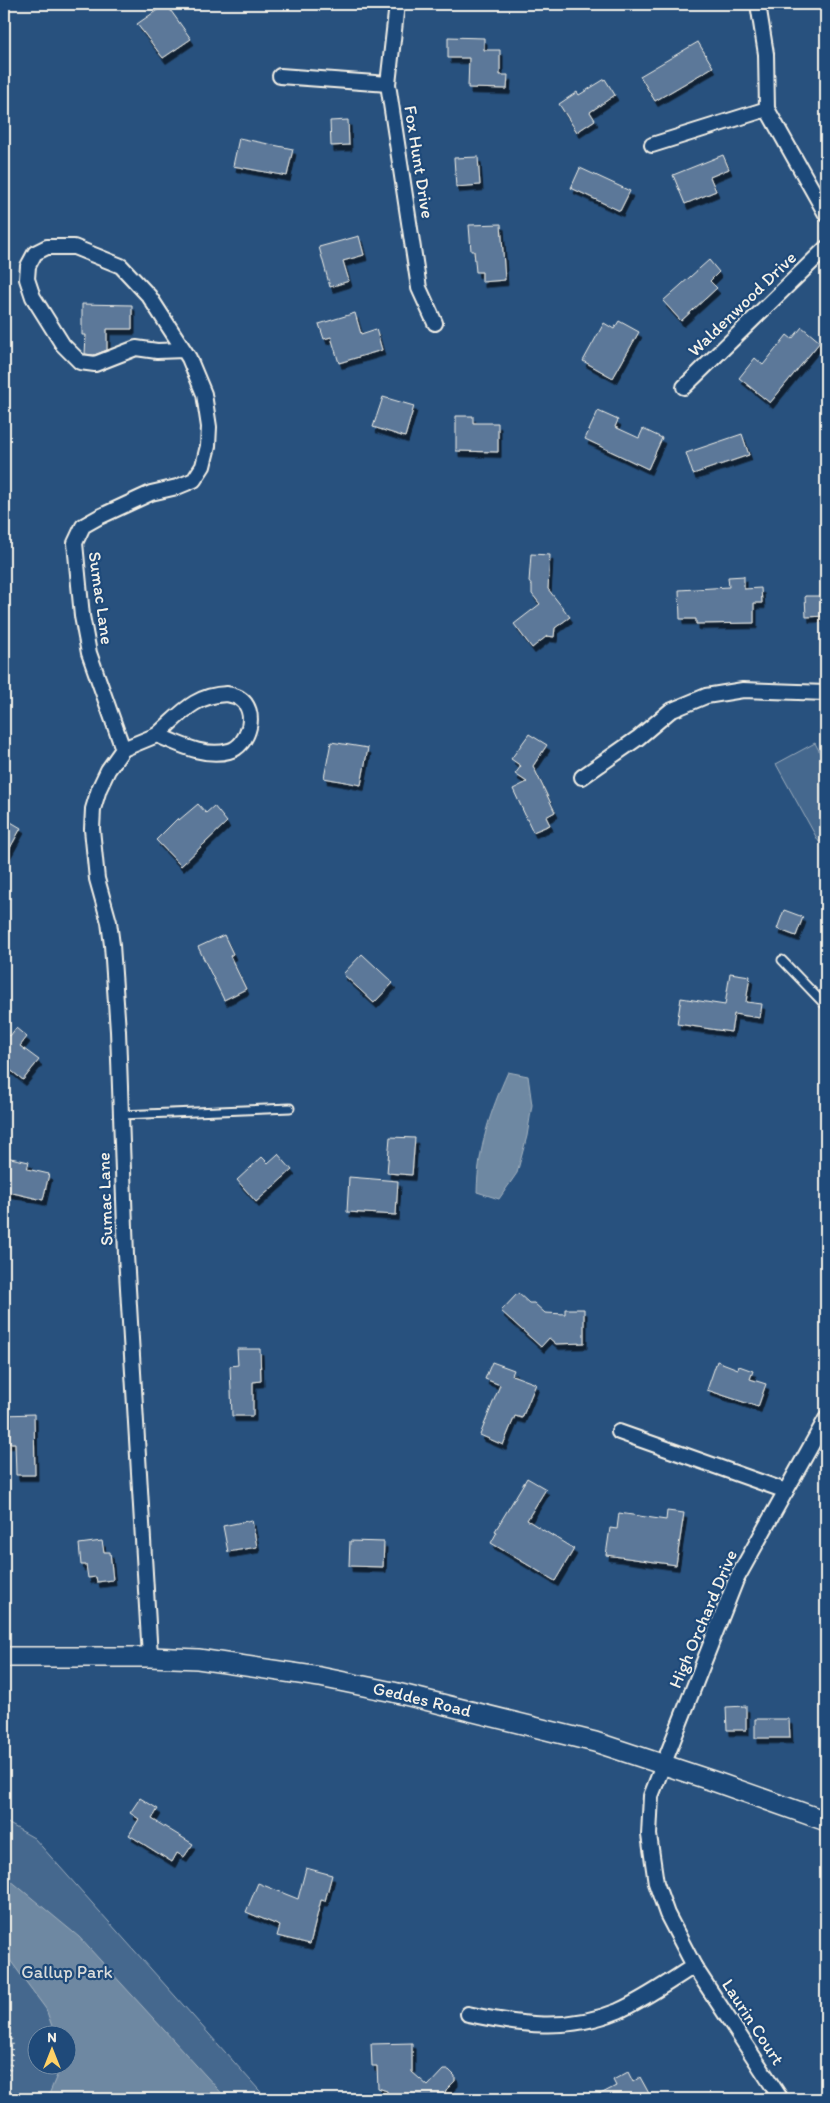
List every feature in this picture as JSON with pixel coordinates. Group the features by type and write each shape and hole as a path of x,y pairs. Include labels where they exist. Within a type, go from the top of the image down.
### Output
{"main road":[{"name":"Geddes Road","path":"4,1657 150,1656 198,1659 281,1670 392,1692 595,1742 826,1821"}],"street":[{"name":"Fox Hunt Drive","path":"397,4 388,84 419,288 435,323"},
{"path":"758,4 766,54 767,109 826,214"},
{"path":"280,76 388,84"},
{"path":"652,145 767,109"},
{"name":"Sumac Lane","path":"150,1656 127,1274 118,1031 112,945 109,922 97,878 92,829 93,809 99,789 108,770 123,749 89,653 82,616 75,543 83,526 134,500 194,480 203,466 208,446 208,427 204,394 184,350 149,296 121,266 74,248 47,248 35,254 28,266 27,280 33,297 63,344 80,362 95,364 136,348 157,351 184,350"},
{"name":"Waldenwood Drive","path":"684,387 826,248"},
{"path":"582,777 638,738 670,711 706,696 743,690 826,693"},
{"path":"123,749 157,735 189,706 213,695 228,694 238,698 245,704 248,714 247,736 241,746 229,751 215,753 202,751 157,735"},
{"name":"High Orchard Drive","path":"694,1966 666,1914 656,1883 649,1835 651,1796 736,1580 826,1419"},
{"path":"619,1432 786,1491"},
{"path":"468,2014 523,2025 556,2025 585,2021 618,2010 694,1966"},
{"name":"Laurin Court","path":"694,1966 781,2099"}],"lane":[{"path":"782,960 826,1006"},
{"path":"121,1115 290,1108"}],"path":[{"path":"4,2016 10,2034 10,2055 9,2073 4,2083"}],"green space":[{"path":"815,743 826,764 826,838 819,842 776,764"},
{"name":"Gallup Park","path":"4,1821 34,1838 267,2099 4,2099"}],"shaded area":[{"path":"508,1072 528,1076 532,1105 527,1136 517,1173 499,1199 477,1192 478,1176 486,1130"},
{"path":"4,1875 79,1937 227,2099 47,2099 57,2076 78,2076 78,2026 52,2026 46,2009 4,1952"}],"building":[{"path":"166,4 191,39 163,58 137,24"},
{"path":"448,37 484,38 484,50 500,50 500,75 508,75 507,89 468,88 469,58 448,58"},
{"path":"698,42 713,67 655,101 640,76"},
{"path":"605,79 615,95 590,112 595,120 577,132 559,104 577,92 579,95"},
{"path":"348,120 349,145 331,146 330,121"},
{"path":"239,138 293,149 287,176 233,166"},
{"path":"723,155 729,169 710,177 716,191 685,204 673,175"},
{"path":"478,157 480,185 456,187 454,158"},
{"path":"580,168 630,191 620,211 571,188"},
{"path":"501,224 505,280 482,282 482,272 476,272 474,251 471,251 469,225"},
{"path":"359,236 364,255 343,261 349,281 330,287 319,247"},
{"path":"709,260 719,272 710,281 717,288 681,321 663,301"},
{"path":"82,304 132,305 132,329 107,329 107,350 94,355 85,354 86,335 82,335"},
{"path":"355,313 361,334 376,329 382,350 339,363 331,337 324,339 319,324"},
{"path":"619,321 639,332 613,378 583,361 604,323 614,329"},
{"path":"802,327 820,342 770,403 739,378 755,358 763,365 787,335 792,339"},
{"path":"383,397 414,406 405,437 373,427"},
{"path":"598,411 618,420 615,427 639,438 643,429 662,438 648,469 585,439"},
{"path":"456,416 473,416 473,423 498,423 498,452 456,451"},
{"path":"742,434 749,455 693,474 686,453"},
{"path":"531,554 550,555 548,589 570,617 555,628 554,637 547,636 532,648 514,624 540,604 532,594 532,586 529,582"},
{"path":"744,576 744,589 761,588 762,603 754,603 754,623 696,624 696,619 680,619 679,590 729,587 728,577"},
{"path":"805,596 825,596 826,616 806,617"},
{"path":"529,734 547,745 533,766 555,812 546,817 550,825 533,832 513,789 527,782 515,774 521,766 511,759"},
{"path":"331,742 368,748 361,785 324,778"},
{"path":"198,804 206,813 214,806 227,822 181,866 156,840 178,818 179,820"},
{"path":"4,818 21,828 4,859"},
{"path":"784,910 803,917 796,936 777,929"},
{"path":"224,935 233,954 230,956 246,989 224,1000 198,947"},
{"path":"362,954 393,983 374,1003 343,974"},
{"path":"730,973 750,976 746,1002 762,1004 760,1018 734,1014 731,1032 677,1024 681,998 725,1005"},
{"path":"16,1028 27,1037 20,1046 39,1060 23,1080 4,1065 4,1031 10,1036"},
{"path":"390,1137 415,1138 412,1175 387,1173"},
{"path":"278,1154 292,1170 256,1202 237,1180 262,1157 268,1163"},
{"path":"6,1157 29,1162 27,1169 49,1174 43,1200 4,1191"},
{"path":"349,1177 398,1181 396,1215 347,1212"},
{"path":"518,1293 545,1313 565,1314 565,1309 584,1309 584,1343 556,1344 549,1338 541,1347 501,1311"},
{"path":"237,1349 260,1349 261,1381 253,1382 253,1416 232,1416 230,1366 238,1365"},
{"path":"717,1361 738,1369 739,1366 753,1371 750,1379 766,1384 758,1407 707,1390"},
{"path":"492,1362 514,1370 512,1375 536,1384 522,1418 515,1416 503,1445 480,1435 500,1385 485,1379"},
{"path":"34,1414 35,1475 16,1475 15,1443 4,1443 4,1415"},
{"path":"527,1478 546,1489 527,1520 574,1549 555,1581 491,1543 497,1532 495,1531"},
{"path":"667,1511 684,1513 676,1565 606,1555 610,1528 617,1529 619,1513 666,1520"},
{"path":"252,1520 257,1547 228,1552 223,1526"},
{"path":"102,1541 104,1552 110,1552 113,1580 97,1582 96,1577 88,1578 86,1565 81,1565 79,1544"},
{"path":"350,1541 384,1542 383,1567 349,1566"},
{"path":"746,1706 746,1730 727,1730 726,1707"},
{"path":"755,1719 789,1719 790,1738 755,1738"},
{"path":"140,1798 158,1809 152,1819 193,1844 184,1857 177,1853 172,1862 129,1835 139,1819 130,1813"},
{"path":"306,1868 332,1875 325,1901 321,1900 310,1944 277,1936 280,1926 246,1912 258,1883 298,1899"},
{"path":"412,2043 412,2072 428,2086 443,2070 449,2070 455,2076 455,2081 446,2090 443,2099 393,2099 388,2097 387,2091 378,2088 377,2066 372,2066 371,2044"},
{"path":"628,2072 633,2082 640,2077 652,2099 591,2099 616,2086 613,2080"}]}
